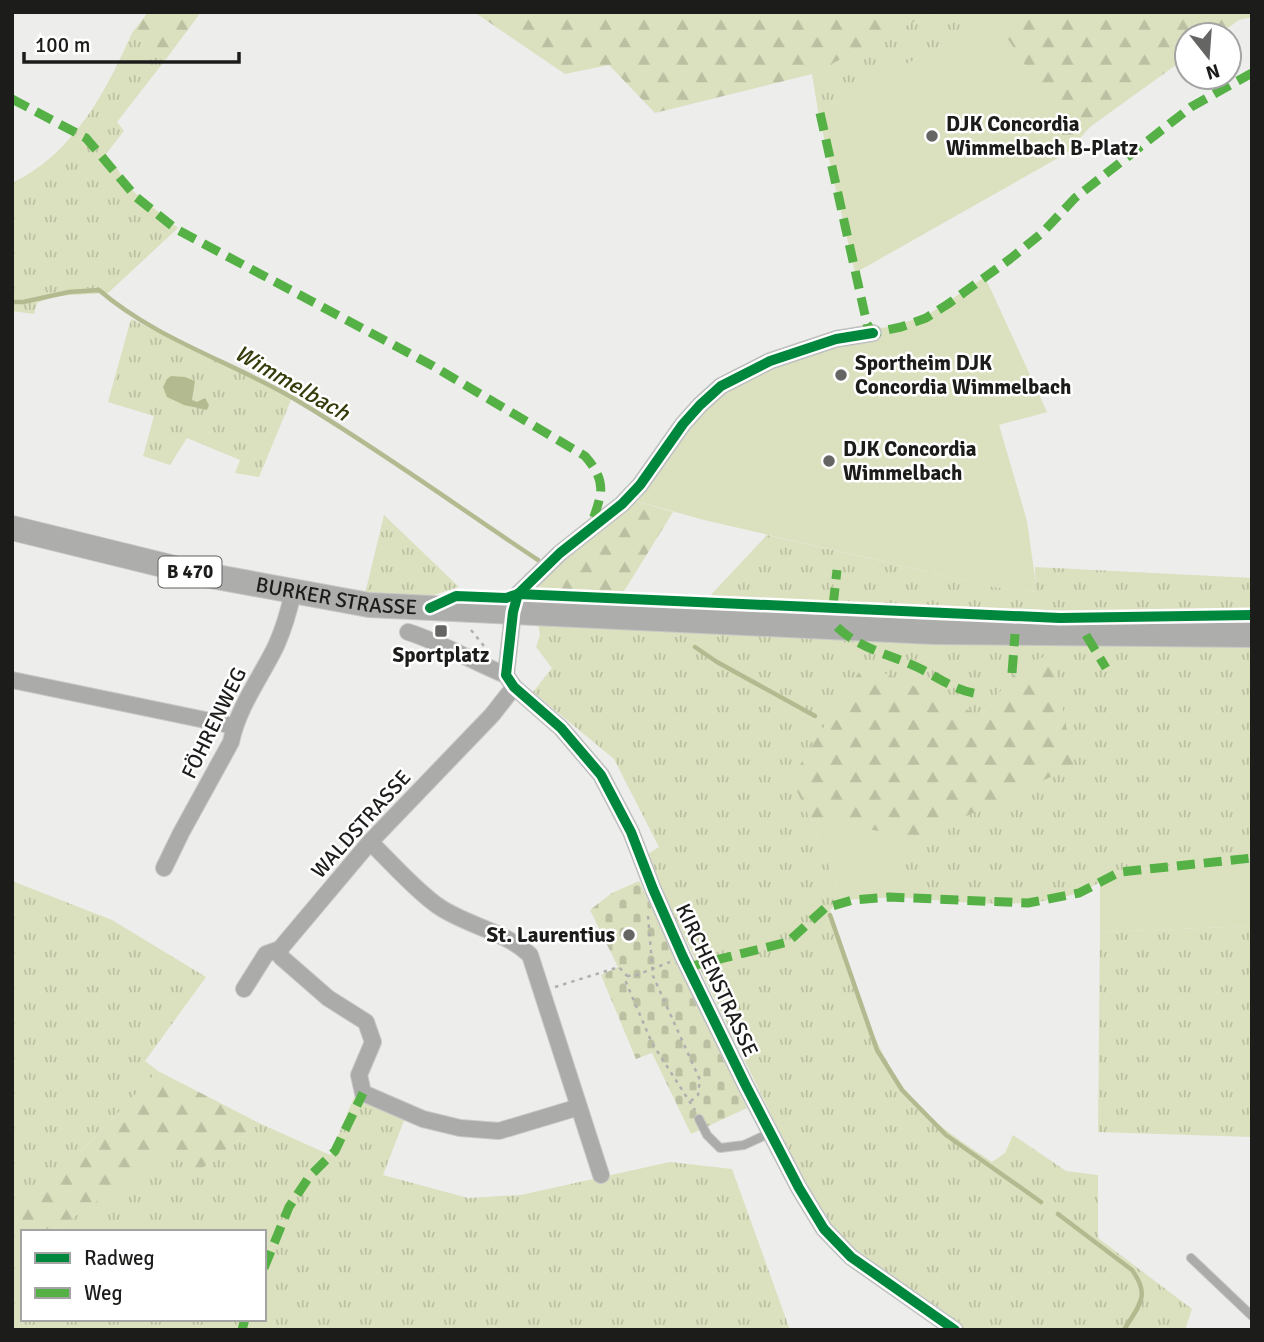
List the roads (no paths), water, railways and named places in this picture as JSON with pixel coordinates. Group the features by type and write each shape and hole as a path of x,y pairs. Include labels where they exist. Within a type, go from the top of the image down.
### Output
{"main road":[{"name":"BURKER STRASSE","path":"12,528 195,573 369,606 933,632 1252,635"}],"street":[{"path":"510,681 513,612 519,594 560,553 622,504 640,485 683,424 721,386 770,361 804,349 836,339 873,333"},
{"name":"FÖHRENWEG","path":"164,868 231,742 234,726 288,616 293,592"},
{"name":"KIRCHENSTRASSE","path":"408,632 437,641 510,681 561,728 601,775 631,832 683,957 770,1133 824,1229 851,1257 955,1330"},
{"path":"12,680 234,726"},
{"name":"WALDSTRASSE","path":"244,989 266,954 280,950 370,842 492,715 510,681"},
{"path":"370,842 438,905 466,921 518,943 530,955 601,1175"},
{"path":"280,950 281,957 328,999 366,1022 373,1042 359,1075 363,1093 423,1119 460,1128 499,1131 579,1107"}],"lane":[{"path":"699,1119 707,1135 720,1148 744,1145 770,1133"},
{"path":"1191,1258 1252,1316"}],"waterway":[{"name":"Wimmelbach","path":"12,302 69,292 99,290 145,323 273,387 329,420 538,560"},
{"path":"695,647 815,716"},
{"path":"830,915 877,1050 902,1090 946,1135 1041,1202"},
{"path":"1058,1214 1132,1270 1138,1279 1141,1300 1124,1330"}],"place":[{"name":"DJK Concordia Wimmelbach B-Platz","path":"932,136"},
{"name":"Sportheim DJK Concordia Wimmelbach","path":"841,375"},
{"name":"DJK Concordia Wimmelbach","path":"829,461"},
{"name":"Sportplatz","path":"441,631"},
{"name":"St. Laurentius","path":"629,935"}]}
